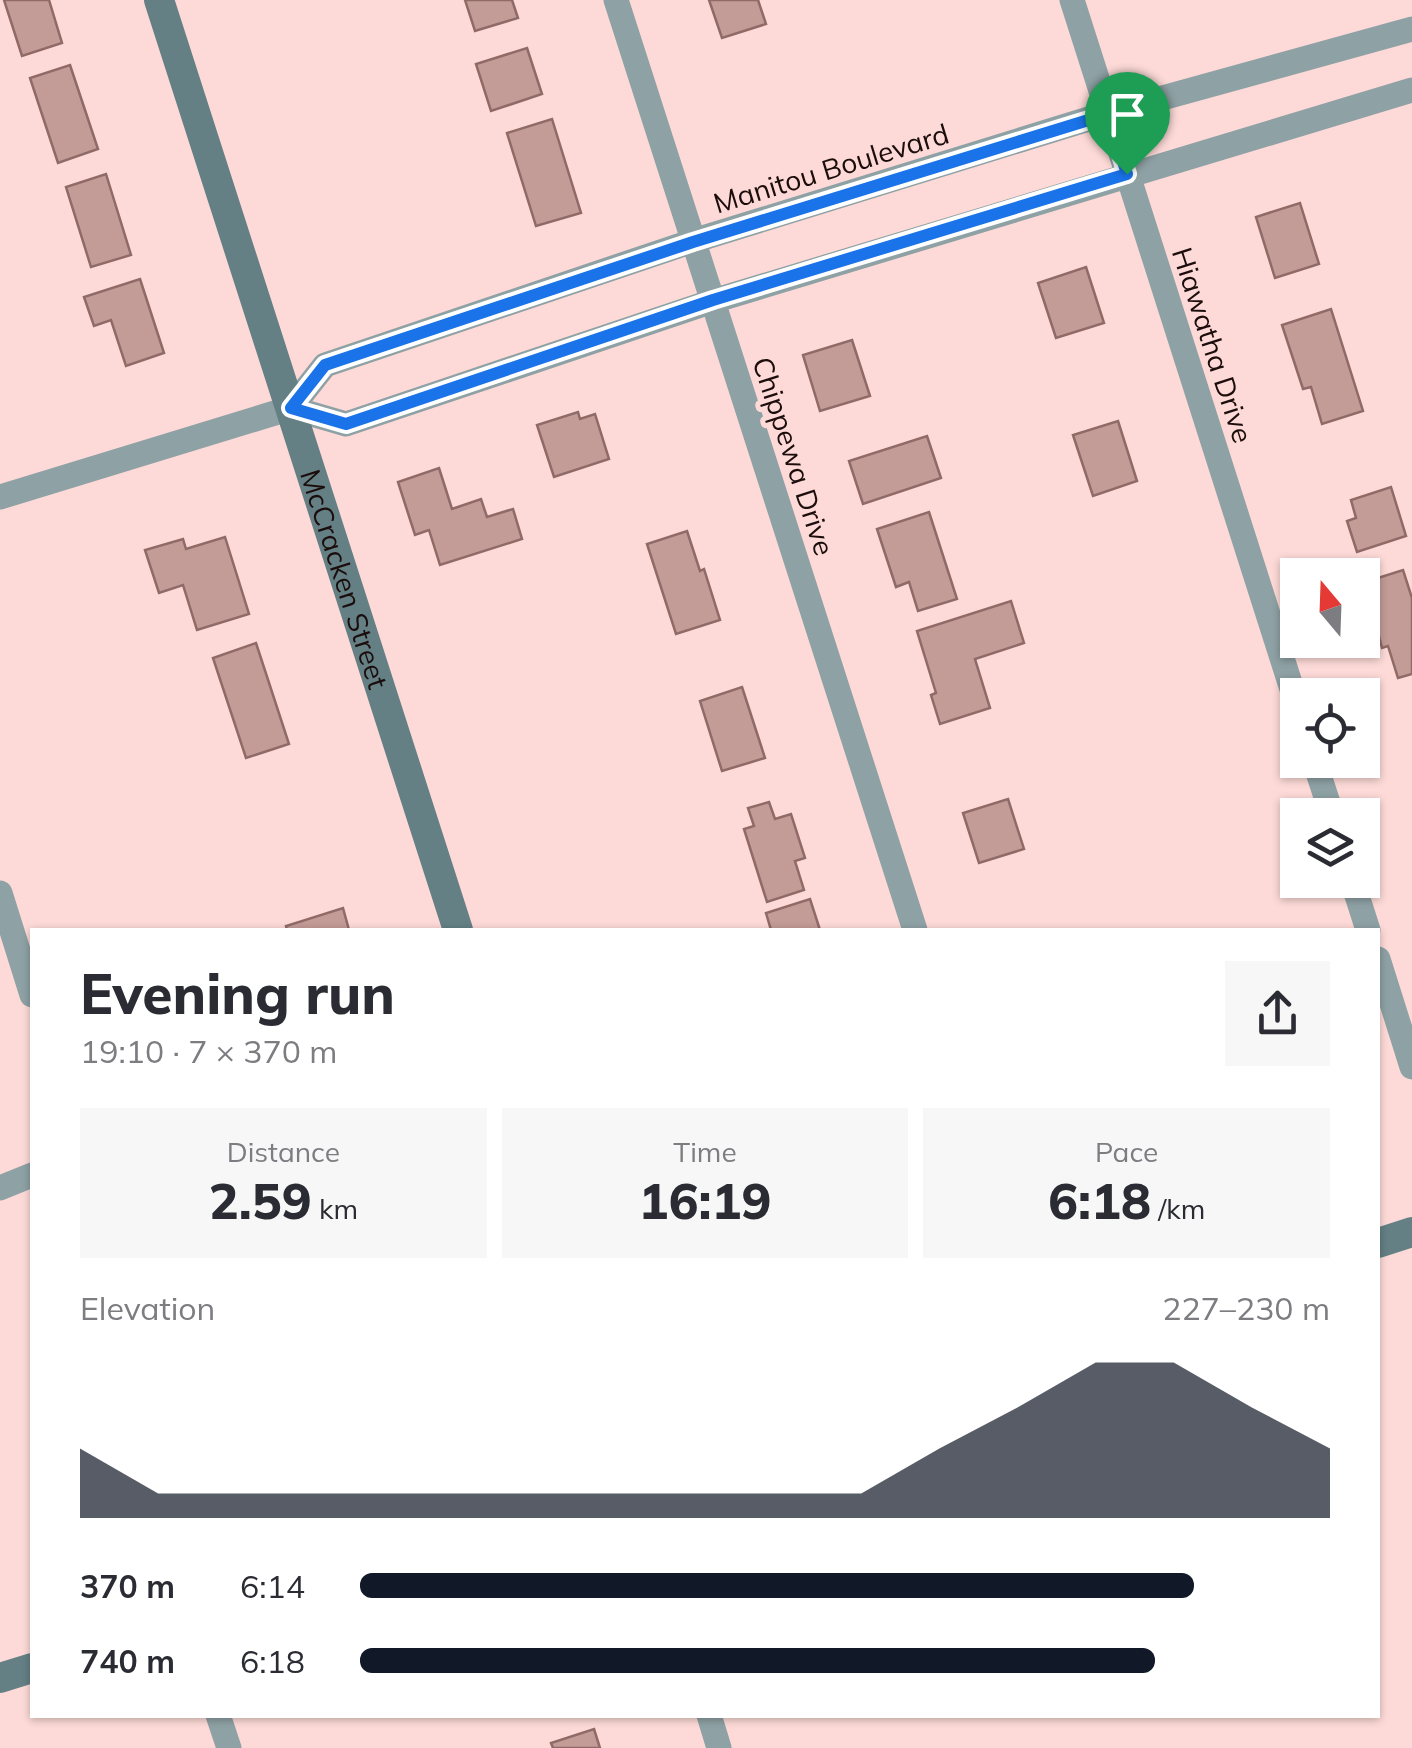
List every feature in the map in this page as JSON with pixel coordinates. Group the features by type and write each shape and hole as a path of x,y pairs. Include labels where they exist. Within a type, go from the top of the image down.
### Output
{"street":[{"name":"McCracken Street","path":"159,0 457,928"},
{"name":"Chippewa Drive","path":"616,0 914,928"},
{"name":"Hiawatha Drive","path":"1072,0 1288,678"},
{"name":"Manitou Boulevard","path":"291,408 325,365 693,242 1108,114 1412,29"},
{"path":"0,497 291,408 346,424 713,300 1412,90"},
{"path":"0,893 30,990"},
{"path":"1358,898 1367,928"},
{"path":"1380,964 1412,1067"},
{"path":"0,1188 30,1176"},
{"path":"1380,1242 1412,1232"},
{"path":"0,1678 30,1669"},
{"path":"219,1718 229,1748"},
{"path":"710,1718 719,1748"}],"building":[{"path":"4,0 49,0 62,43 22,56"},
{"path":"465,0 512,0 518,18 475,31"},
{"path":"709,0 758,0 766,24 722,38"},
{"path":"527,48 542,94 491,111 476,64"},
{"path":"70,65 98,149 58,163 30,78"},
{"path":"552,119 581,213 536,226 507,133"},
{"path":"106,174 131,255 91,267 66,187"},
{"path":"1300,203 1319,264 1275,278 1256,217"},
{"path":"1086,267 1104,323 1056,338 1038,283"},
{"path":"140,279 164,353 126,366 111,320 94,326 84,297"},
{"path":"1331,309 1363,411 1322,424 1311,387 1303,389 1282,325"},
{"path":"852,340 870,396 820,411 803,355"},
{"path":"578,412 580,419 595,414 609,459 554,477 537,425"},
{"path":"1118,421 1137,481 1093,496 1073,435"},
{"path":"927,436 941,478 863,504 849,461"},
{"path":"439,468 452,509 481,499 487,517 513,509 522,539 440,565 429,530 415,535 398,482"},
{"path":"1391,487 1406,536 1357,552 1347,521 1356,518 1351,500"},
{"path":"929,512 957,599 918,611 909,582 896,587 877,529"},
{"path":"687,531 720,620 676,634 647,544"},
{"path":"225,537 249,614 197,630 183,585 159,593 145,550 183,539 186,549"},
{"path":"1403,570 1412,598 1412,674 1398,678 1388,646 1382,648 1380,640 1380,577"},
{"path":"1011,601 1024,643 975,659 990,708 940,724 931,695 936,693 917,631"},
{"path":"256,643 289,744 246,758 213,658"},
{"path":"742,687 765,758 722,771 700,701"},
{"path":"1008,799 1024,849 979,863 963,813"},
{"path":"769,802 775,819 791,814 805,858 795,861 804,890 767,902 744,829 754,826 748,808"},
{"path":"810,899 819,928 770,928 766,913"},
{"path":"343,908 348,928 286,928"},
{"path":"594,1729 600,1748 553,1748 551,1743"}],"route":[{"path":"1108,114 1127,174 713,300 346,424 291,408 325,365 693,242 1108,114"}]}
